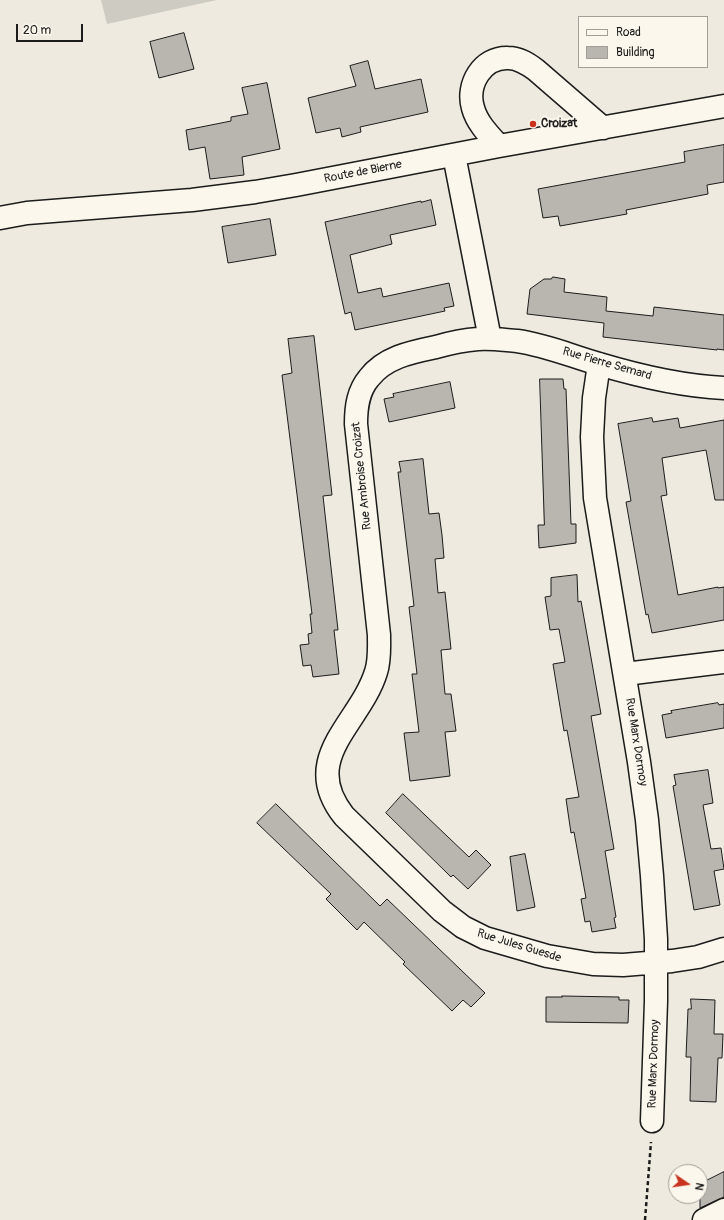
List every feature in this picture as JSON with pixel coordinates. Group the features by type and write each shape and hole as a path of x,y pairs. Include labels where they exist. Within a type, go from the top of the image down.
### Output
{"street":[{"path":"499,146 486,132 478,120 471,100 474,79 479,71 488,63 498,59 508,58 526,63 604,128"},
{"name":"Route de Bierne","path":"0,218 38,212 228,196 724,106"},
{"path":"454,155 490,339"},
{"name":"Rue Pierre Semard","path":"490,339 541,346 599,364 669,381 724,388"},
{"name":"Rue Ambroise Croizat","path":"328,786 327,774 331,752 367,693 376,672 378,661 379,635 356,424 356,411 362,388 372,374 386,363 407,354 458,342 490,339"},
{"name":"Rue Marx Dormoy","path":"599,364 594,398 592,437 595,498 640,768 647,820 652,876 656,939 656,1001 652,1121"},
{"path":"625,674 724,662"},
{"name":"Rue Jules Guesde","path":"328,786 332,798 344,816 442,911 473,932 499,942 548,956 593,964 623,965 656,962 698,957 724,949"},
{"path":"704,1220 724,1210"}],"path":[{"path":"645,1220 652,1121"}],"shaded area":[{"path":"101,0 217,0 107,24"}],"building":[{"path":"184,33 194,69 159,78 150,42"},
{"path":"368,61 375,89 421,79 428,112 360,127 361,132 342,137 340,128 316,133 308,98 356,86 350,66"},
{"path":"267,83 280,149 242,157 244,175 210,179 205,147 189,150 186,130 231,121 231,117 248,114 242,88"},
{"path":"724,145 724,182 707,185 708,194 626,210 627,214 560,226 558,216 543,218 538,189 685,162 684,152"},
{"path":"431,200 436,225 390,235 392,244 350,255 358,293 381,288 383,297 449,283 454,306 444,308 445,311 355,330 351,312 345,314 325,222"},
{"path":"270,219 276,255 228,263 222,227"},
{"path":"553,277 565,279 564,292 607,297 606,311 653,316 654,307 724,315 724,350 603,337 604,323 527,314 530,289 544,279 551,279"},
{"path":"314,336 332,495 323,496 338,630 334,630 339,674 313,677 311,665 303,666 300,645 309,644 308,634 312,633 310,614 312,614 282,375 292,373 288,339"},
{"path":"540,379 563,379 564,389 566,389 571,524 576,524 576,543 539,548 538,525 544,525"},
{"path":"450,382 455,408 389,422 384,399 394,397 393,394"},
{"path":"652,418 653,422 678,418 680,428 724,420 724,500 715,500 706,450 662,458 667,495 661,496 678,595 724,587 724,620 652,633 648,614 646,615 626,502 631,501 618,424"},
{"path":"423,459 429,514 439,513 442,535 444,558 435,559 438,593 445,592 451,649 441,650 445,694 451,694 456,731 445,732 450,776 410,781 404,733 419,732 412,674 417,674 409,607 414,606 398,472 401,472 399,462"},
{"path":"577,575 578,602 581,601 601,714 591,716 614,849 605,851 616,917 614,918 616,928 592,932 590,921 585,922 581,899 586,898 574,832 571,833 566,799 579,797 567,730 564,731 553,664 565,662 559,629 550,630 545,597 551,596 551,578"},
{"path":"718,703 719,705 724,704 724,728 666,738 662,715 672,713 671,711"},
{"path":"708,770 713,803 703,805 711,849 721,848 724,869 714,871 720,905 694,910 673,786 676,785 674,775"},
{"path":"403,794 469,857 476,850 491,865 468,889 453,875 451,877 386,813"},
{"path":"276,804 380,906 387,899 485,993 471,1007 463,1000 452,1011 403,964 405,962 364,922 357,930 326,899 331,894 257,823"},
{"path":"525,854 535,907 517,911 510,857"},
{"path":"546,997 619,997 619,1000 629,1000 628,1023 546,1022"},
{"path":"691,999 715,1000 714,1034 723,1034 722,1058 718,1058 716,1102 690,1101 691,1057 686,1057 688,1009 691,1009"},
{"path":"724,1172 724,1197 700,1208 700,1204 708,1204 708,1180"}],"place":[{"name":"Croizat","path":"533,124"}]}
